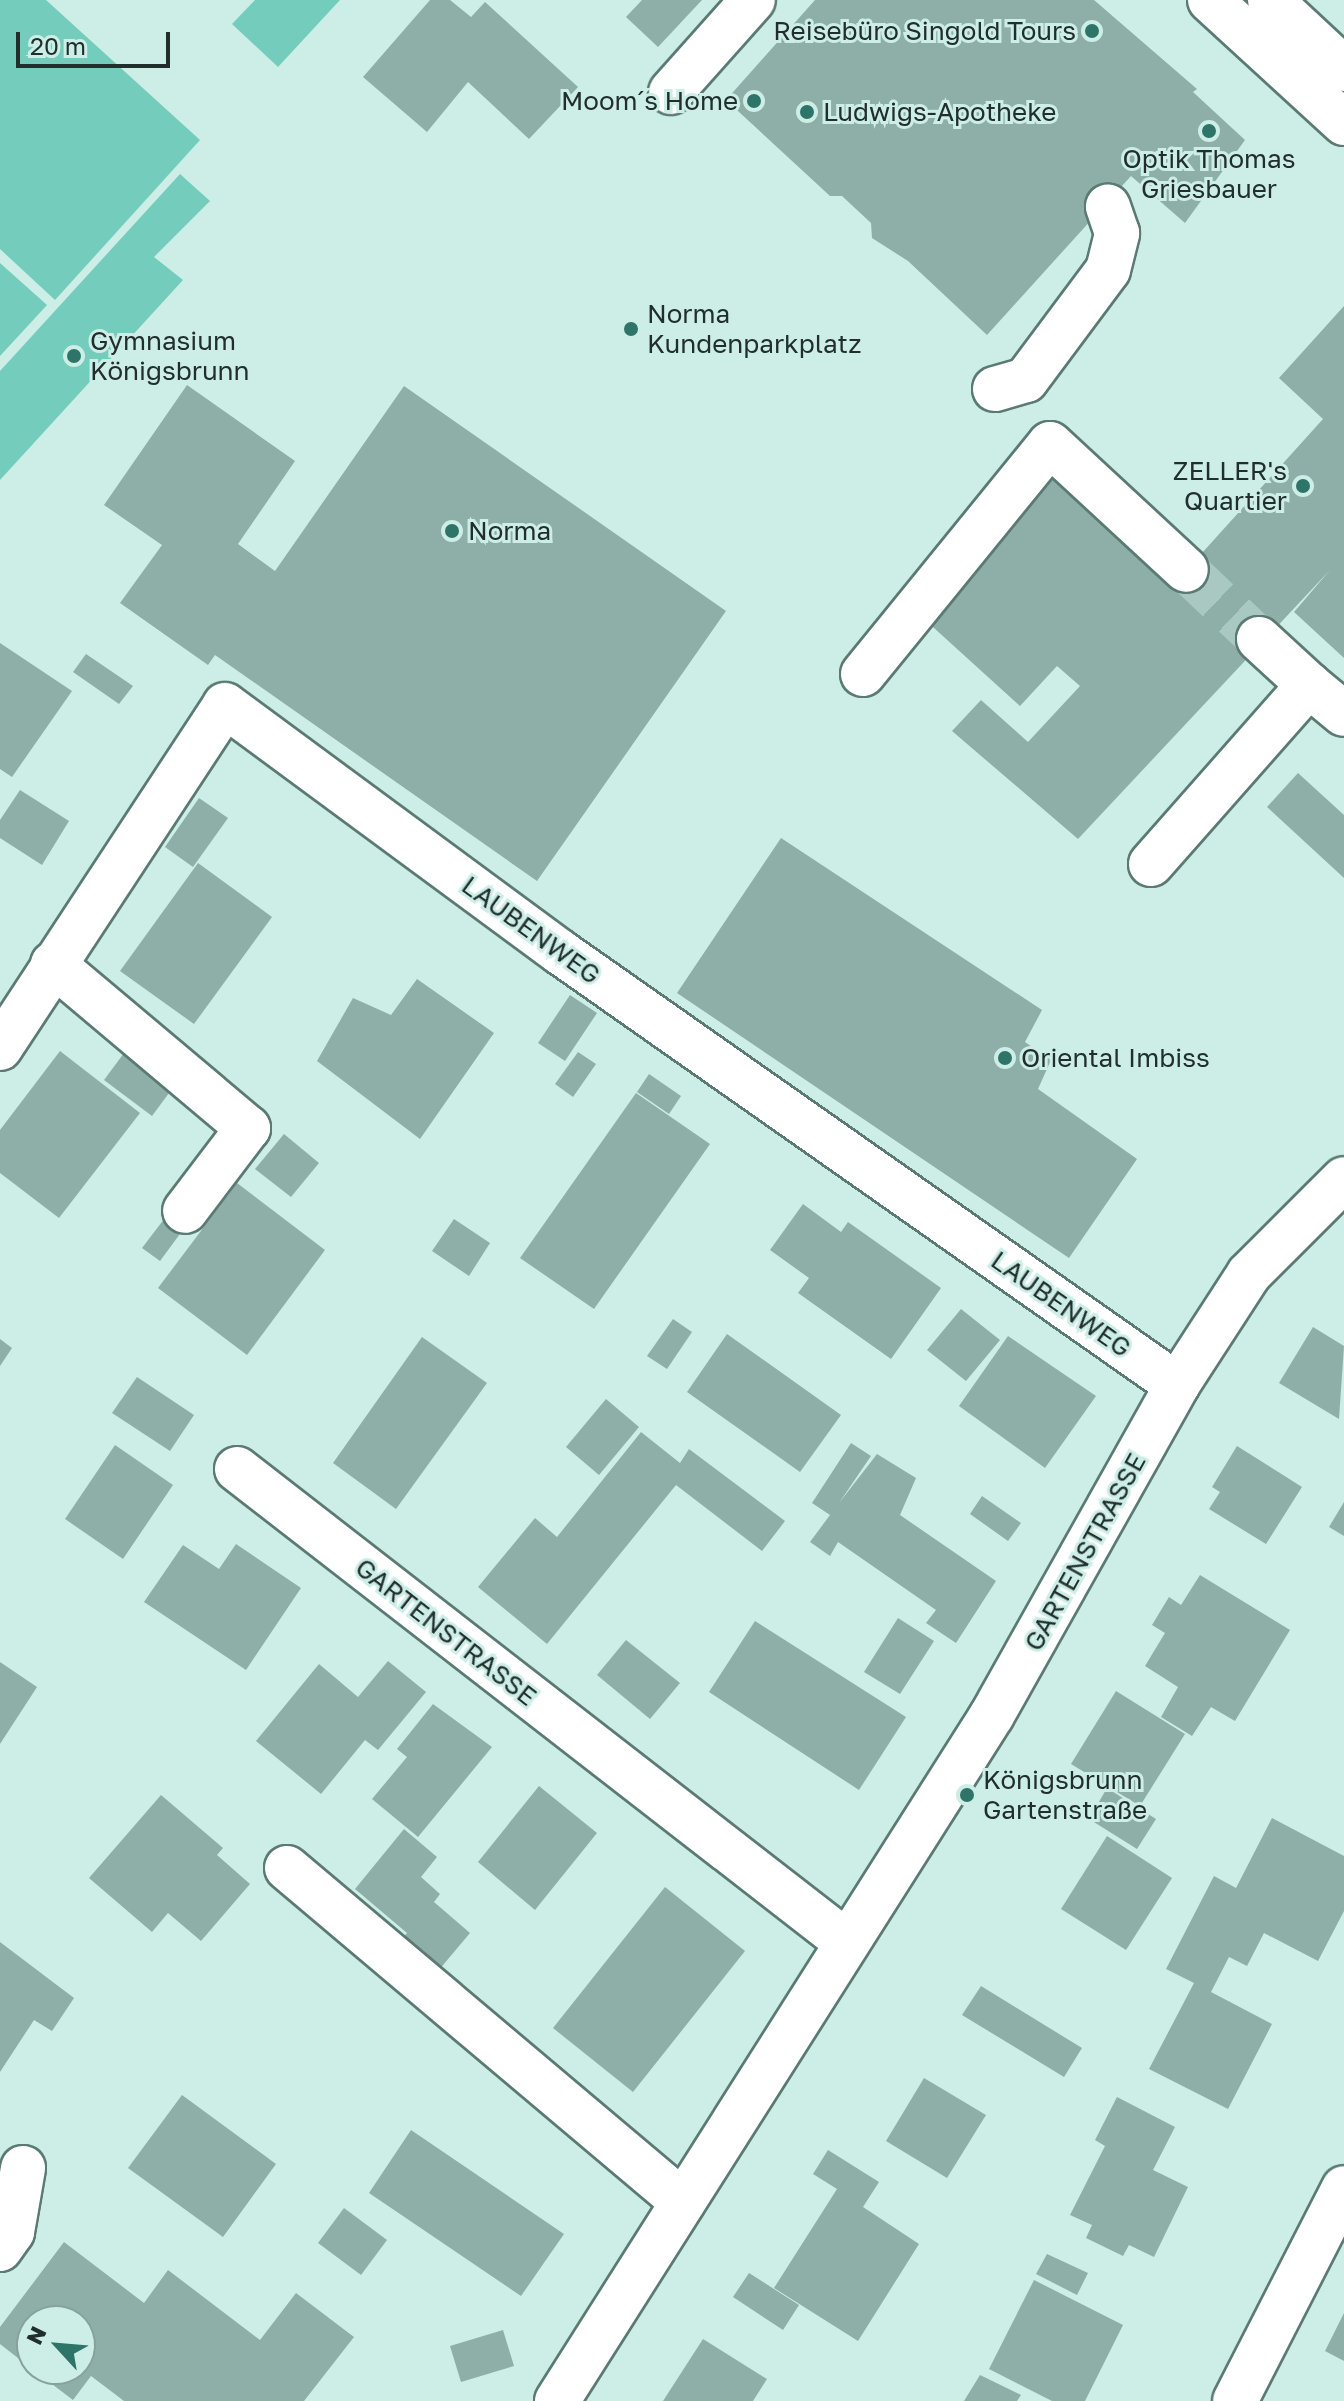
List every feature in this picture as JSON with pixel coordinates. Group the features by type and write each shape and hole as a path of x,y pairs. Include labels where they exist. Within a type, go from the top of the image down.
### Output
{"street":[{"path":"671,92 753,0"},
{"path":"1210,0 1344,123"},
{"path":"1270,0 1344,69"},
{"path":"995,389 1026,380 1108,270 1117,233 1108,207"},
{"path":"863,674 1050,444 1186,570"},
{"path":"1259,639 1344,714"},
{"path":"1151,864 1309,685"},
{"name":"LAUBENWEG","path":"0,1048 225,705 560,952 1177,1385"},
{"path":"53,964 248,1128 185,1211"},
{"name":"GARTENSTRASSE","path":"557,2401 1047,1625 1177,1385 1249,1274 1344,1179"},
{"name":"GARTENSTRASSE","path":"237,1469 845,1941"},
{"path":"287,1868 683,2202"},
{"path":"0,2249 12,2232 23,2168"},
{"path":"1235,2401 1344,2188"}],"green space":[{"path":"0,0 46,0 200,140 55,300 0,249"},
{"path":"255,0 340,0 278,67 232,24"},
{"path":"180,174 210,201 154,257 183,280 0,480 0,371"},
{"path":"0,263 47,305 0,356"}],"building":[{"path":"430,0 450,0 471,17 485,2 578,87 529,139 468,82 427,132 363,77"},
{"path":"642,0 702,0 658,47 626,17"},
{"path":"815,0 1094,0 1197,89 1193,92 1245,140 1185,223 1131,176 987,335 908,261 872,238 871,223 842,196 830,196 726,100"},
{"path":"1344,306 1344,658 1294,612 1330,570 1078,839 952,731 981,700 1028,742 1080,686 1057,666 1020,706 923,618 1055,473 1153,510 1202,553 1323,419 1279,378"},
{"path":"187,385 295,461 238,544 275,571 404,386 726,611 537,881 215,655 208,665 120,603 162,545 104,505"},
{"path":"0,643 72,691 12,777 0,769"},
{"path":"86,654 133,686 119,704 73,672"},
{"path":"1298,773 1344,815 1344,878 1267,807"},
{"path":"20,790 69,821 42,865 0,838 0,820"},
{"path":"199,798 228,818 193,867 165,847"},
{"path":"781,838 1042,1010 1025,1042 1051,1060 1038,1089 1137,1159 1069,1258 677,993"},
{"path":"198,863 272,917 194,1024 120,971"},
{"path":"417,979 494,1033 420,1139 317,1061 353,998 391,1015"},
{"path":"570,995 597,1013 565,1061 538,1043"},
{"path":"127,1049 175,1085 152,1116 104,1080"},
{"path":"60,1051 140,1113 59,1218 0,1173 0,1130"},
{"path":"578,1052 596,1064 573,1097 555,1084"},
{"path":"649,1074 681,1096 669,1114 637,1092"},
{"path":"636,1093 710,1144 594,1309 520,1258"},
{"path":"284,1134 319,1163 291,1197 255,1169"},
{"path":"237,1183 325,1250 247,1355 158,1288"},
{"path":"803,1204 841,1232 848,1222 941,1288 891,1359 798,1293 809,1278 770,1250"},
{"path":"171,1210 188,1223 160,1261 142,1248"},
{"path":"454,1219 490,1243 469,1276 432,1251"},
{"path":"961,1309 1000,1340 966,1381 927,1350"},
{"path":"673,1319 692,1332 667,1369 647,1356"},
{"path":"1313,1327 1344,1346 1339,1419 1279,1383"},
{"path":"727,1334 841,1415 800,1472 687,1392"},
{"path":"1008,1336 1096,1396 1045,1468 959,1406"},
{"path":"422,1337 487,1383 396,1509 333,1463"},
{"path":"0,1339 12,1348 0,1366"},
{"path":"137,1377 194,1415 170,1451 112,1413"},
{"path":"606,1399 639,1427 599,1475 566,1447"},
{"path":"641,1432 680,1463 689,1449 785,1521 762,1551 676,1485 547,1644 478,1587 535,1518 557,1537"},
{"path":"851,1443 871,1456 839,1503 877,1454 916,1478 900,1515 996,1581 956,1643 926,1623 936,1610 838,1542 830,1556 810,1542 830,1515 812,1503"},
{"path":"115,1445 173,1485 123,1559 65,1519"},
{"path":"1237,1446 1302,1487 1266,1544 1209,1509 1220,1492 1212,1487"},
{"path":"982,1496 1021,1523 1008,1541 970,1514"},
{"path":"1344,1502 1344,1536 1329,1527"},
{"path":"236,1544 301,1588 246,1670 144,1602 183,1545 219,1569"},
{"path":"1200,1575 1290,1630 1235,1721 1211,1707 1192,1736 1161,1717 1178,1687 1145,1666 1165,1633 1152,1625 1169,1597 1181,1605"},
{"path":"898,1618 934,1641 900,1694 864,1672"},
{"path":"755,1621 906,1717 859,1790 709,1692"},
{"path":"626,1640 680,1683 650,1719 597,1675"},
{"path":"388,1661 426,1692 378,1750 365,1740 321,1794 256,1741 319,1664 358,1697"},
{"path":"0,1662 37,1687 0,1744"},
{"path":"1116,1691 1185,1734 1140,1806 1071,1764"},
{"path":"433,1704 492,1747 418,1837 372,1799 407,1757 397,1749"},
{"path":"539,1786 597,1833 535,1910 478,1862"},
{"path":"1107,1788 1156,1819 1137,1849 1089,1819"},
{"path":"161,1795 223,1848 217,1855 250,1884 201,1941 168,1913 152,1932 89,1878"},
{"path":"1272,1818 1344,1856 1344,1911 1318,1961 1264,1933 1247,1966 1229,1957 1211,1992 1272,2024 1228,2109 1149,2069 1194,1983 1166,1969 1214,1876 1236,1888"},
{"path":"404,1829 437,1857 421,1877 440,1894 434,1902 470,1933 438,1971 402,1939 407,1933 355,1889"},
{"path":"1107,1836 1172,1878 1126,1950 1061,1909"},
{"path":"665,1887 745,1951 633,2092 553,2028"},
{"path":"0,1942 74,1998 52,2031 34,2020 0,2072"},
{"path":"981,1986 1082,2048 1064,2077 962,2015"},
{"path":"924,2078 986,2115 947,2178 886,2141"},
{"path":"182,2095 276,2164 223,2237 128,2168"},
{"path":"1117,2097 1175,2127 1153,2170 1188,2187 1154,2257 1129,2245 1123,2256 1086,2238 1092,2225 1070,2215 1105,2146 1095,2140"},
{"path":"411,2130 564,2234 521,2296 369,2193"},
{"path":"828,2150 879,2182 863,2207 919,2244 858,2341 774,2288 837,2189 813,2174"},
{"path":"344,2208 387,2240 361,2275 318,2243"},
{"path":"64,2242 144,2303 168,2270 260,2340 296,2293 354,2337 304,2401 124,2401 96,2380 96,2305 17,2305"},
{"path":"1047,2254 1088,2273 1077,2295 1036,2274"},
{"path":"749,2273 799,2305 783,2330 733,2297"},
{"path":"1034,2280 1123,2325 1085,2401 1052,2401 989,2369"},
{"path":"16,2306 16,2356 0,2344 0,2327"},
{"path":"1344,2313 1344,2361 1325,2351"},
{"path":"503,2330 514,2366 461,2382 450,2346"},
{"path":"703,2339 767,2379 753,2401 663,2401"},
{"path":"980,2375 1021,2395 1017,2401 964,2401"},
{"path":"53,2385 84,2385 73,2400"}],"tunnel":[{"path":"1186,570 1259,639"}],"place":[{"name":"Reisebüro Singold Tours","path":"1092,31"},
{"name":"Moom´s Home","path":"754,101"},
{"name":"Ludwigs-Apotheke","path":"807,112"},
{"name":"Optik Thomas Griesbauer","path":"1209,131"},
{"name":"Norma Kundenparkplatz","path":"631,329"},
{"name":"Gymnasium Königsbrunn","path":"74,356"},
{"name":"ZELLER's Quartier","path":"1303,486"},
{"name":"Norma","path":"452,531"},
{"name":"Oriental Imbiss","path":"1005,1058"},
{"name":"Königsbrunn Gartenstraße","path":"967,1795"}]}
